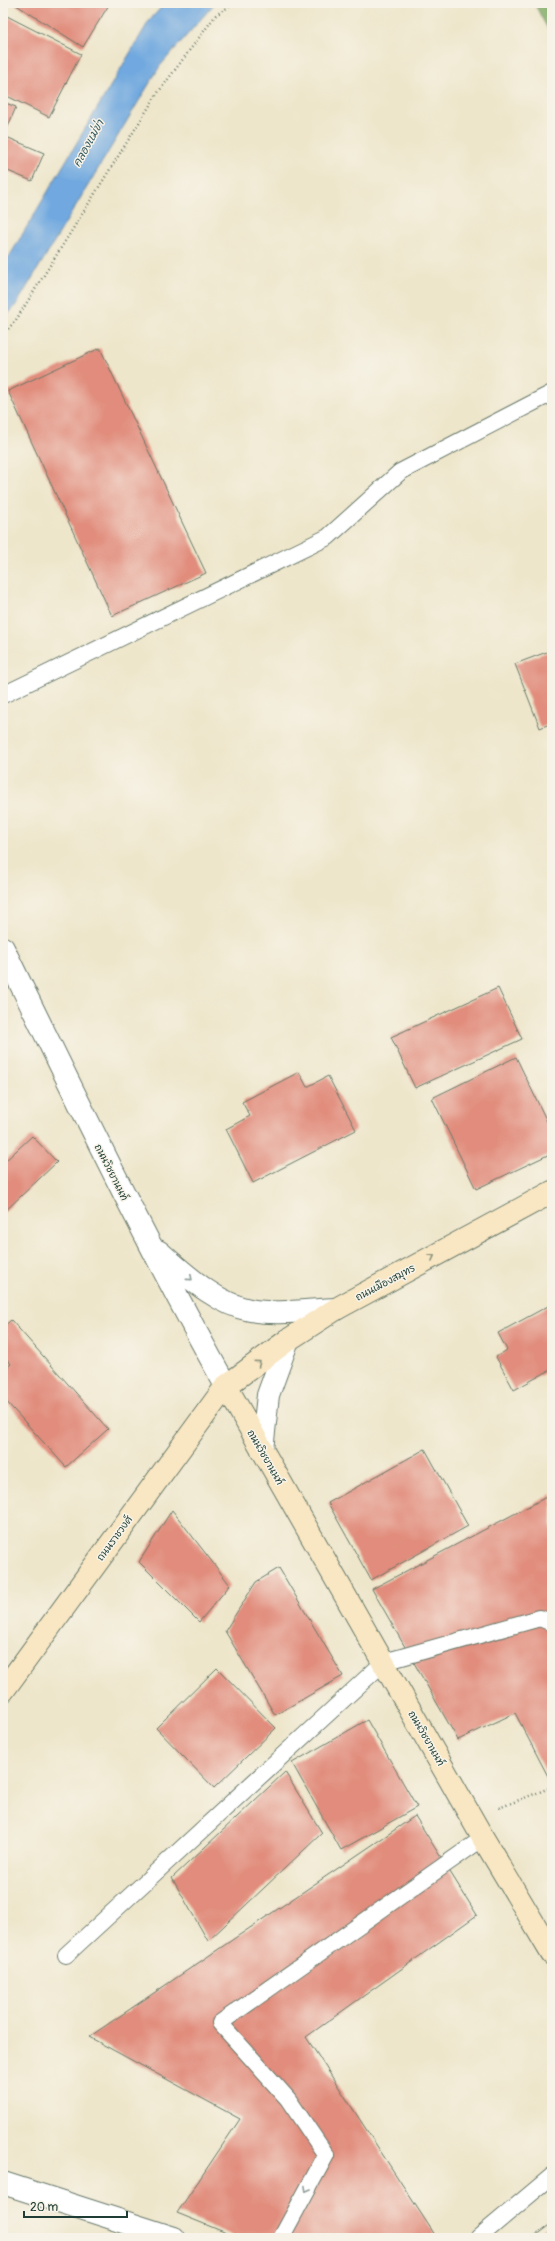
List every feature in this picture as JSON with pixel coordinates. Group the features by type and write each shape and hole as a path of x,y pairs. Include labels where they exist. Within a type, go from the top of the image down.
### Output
{"street":[{"name":"ถนนวิชยานนท์","path":"5,956 150,1244 226,1386 483,1838 552,1954"},
{"name":"ถนนเมืองสมุทร","path":"226,1386 288,1340 336,1309 552,1192"},
{"path":"150,1244 211,1294 250,1310 283,1311 336,1309"},
{"path":"262,1450 268,1395 288,1340"},
{"name":"ถนนราชวงศ์","path":"3,1691 226,1386"},
{"path":"3,2183 174,2238"}],"lane":[{"path":"3,695 328,537 400,472 552,393"},
{"path":"66,1955 384,1662 540,1618 552,1623"},
{"path":"281,2238 326,2155 288,2099 220,2023 483,1838"},
{"path":"478,2238 552,2176"}],"path":[{"path":"3,335 16,320 157,94 216,15 235,3"},
{"path":"473,1819 552,1787"}],"green space":[{"path":"534,3 552,3 552,37"}],"water":[{"name":"คลองแม่ข่า","path":"165,3 215,3 160,66 16,305 3,320 3,267 149,21"}],"building":[{"path":"13,3 110,3 83,47"},
{"path":"3,14 81,54 49,117 3,94"},
{"path":"3,102 16,107 4,136 44,153 32,181 3,169"},
{"path":"100,348 206,573 112,616 8,391"},
{"path":"552,650 552,723 540,728 515,664"},
{"path":"498,988 522,1039 415,1088 391,1037"},
{"path":"516,1057 552,1132 552,1153 476,1189 432,1098"},
{"path":"299,1072 307,1087 328,1076 356,1130 253,1183 226,1129 250,1116 242,1102"},
{"path":"32,1136 57,1162 3,1213 3,1163"},
{"path":"550,1305 552,1309 552,1369 514,1390 496,1357 507,1350 498,1333"},
{"path":"11,1320 108,1429 66,1467 3,1398 3,1371 11,1364 3,1355 3,1327"},
{"path":"425,1449 468,1526 371,1580 328,1503"},
{"path":"552,1494 552,1784 515,1713 458,1740 372,1589"},
{"path":"172,1510 230,1585 199,1622 139,1562"},
{"path":"279,1568 343,1676 275,1715 225,1631 256,1582"},
{"path":"217,1668 276,1728 214,1788 156,1728"},
{"path":"367,1720 417,1807 341,1850 292,1763"},
{"path":"285,1772 322,1833 208,1941 172,1878"},
{"path":"415,1816 477,1915 306,2037 437,2238 239,2238 177,2213 240,2119 89,2037"},
{"path":"552,2223 552,2238 532,2238"}]}
